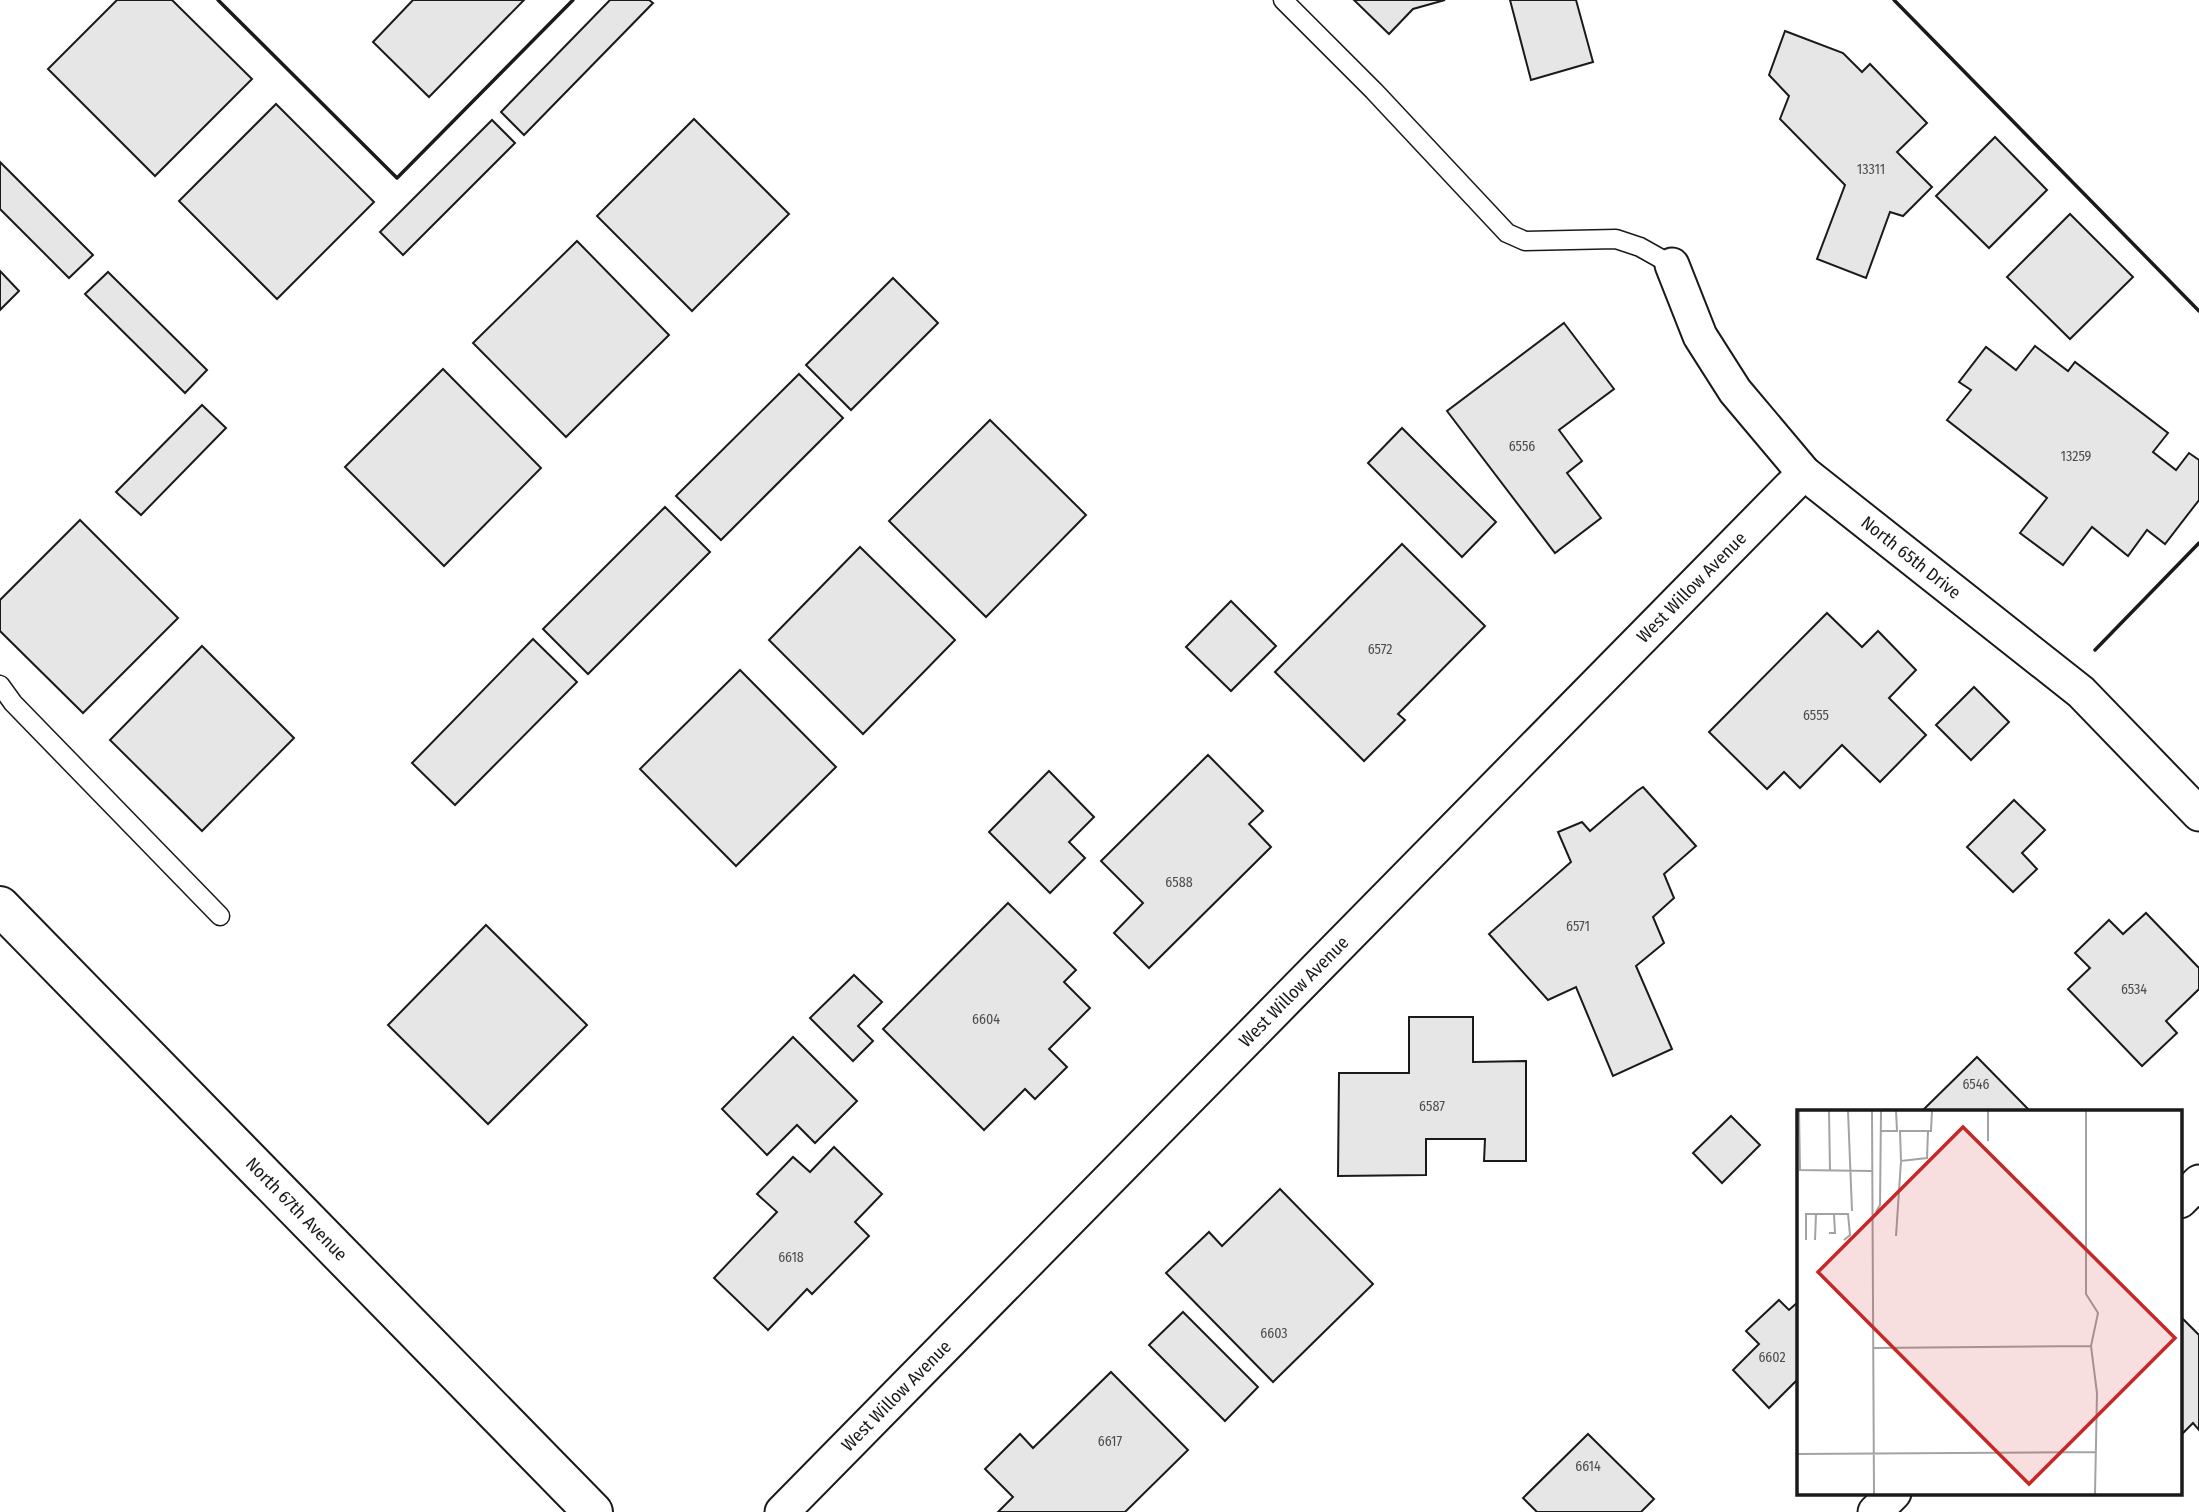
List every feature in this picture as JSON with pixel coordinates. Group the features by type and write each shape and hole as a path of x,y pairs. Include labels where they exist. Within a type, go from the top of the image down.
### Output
{"main road":[{"name":"North 67th Avenue","path":"0,906 593,1512"}],"street":[{"name":"North 65th Drive","path":"1672,265 1700,335 1735,391 1804,472 2081,692 2199,814"},
{"name":"West Willow Avenue","path":"782,1512 1804,472"},
{"path":"2182,1199 2199,1181"},
{"path":"1875,1512 1893,1494"}],"lane":[{"path":"1283,0 1374,91 1507,233 1525,242 1616,239 1640,247 1672,265"},
{"path":"0,685 13,703 220,916"}],"building":[{"path":"117,0 172,0 252,79 155,176 48,69"},
{"path":"413,0 524,0 429,97 373,42"},
{"path":"610,0 649,0 653,3 524,135 501,112"},
{"path":"1354,0 1445,0 1413,9 1389,34"},
{"path":"1510,0 1576,0 1593,62 1531,80"},
{"path":"1785,31 1843,53 1862,72 1870,64 1927,123 1897,152 1932,187 1903,216 1890,212 1866,278 1817,259 1845,185 1780,119 1789,96 1769,75"},
{"path":"276,104 374,202 277,299 179,201"},
{"path":"694,119 789,214 692,311 597,216"},
{"path":"492,120 515,143 403,255 380,232"},
{"path":"1995,137 2047,190 1989,248 1936,196"},
{"path":"0,162 93,255 69,278 0,209"},
{"path":"2070,214 2133,277 2070,339 2007,277"},
{"path":"577,241 669,335 566,437 473,343"},
{"path":"0,271 19,291 0,310"},
{"path":"108,272 207,370 185,393 85,294"},
{"path":"893,278 938,323 851,410 806,365"},
{"path":"1564,323 1614,389 1559,430 1582,461 1567,473 1601,518 1555,553 1447,411"},
{"path":"2035,346 2068,371 2075,362 2168,433 2153,452 2176,470 2189,453 2199,460 2199,500 2165,544 2147,530 2128,556 2092,527 2063,565 2020,533 2047,498 1947,420 1971,390 1959,382 1986,347 2016,370"},
{"path":"443,369 541,468 444,566 345,467"},
{"path":"799,374 843,418 721,540 676,496"},
{"path":"202,405 226,428 141,515 116,492"},
{"path":"990,420 1086,515 986,617 889,521"},
{"path":"1402,428 1496,522 1462,557 1368,463"},
{"path":"665,507 710,552 588,674 543,629"},
{"path":"80,520 178,618 83,713 0,631 0,600"},
{"path":"1402,544 1485,626 1398,714 1405,720 1364,761 1275,672"},
{"path":"860,547 955,640 863,734 769,640"},
{"path":"1231,601 1276,646 1231,691 1186,647"},
{"path":"1827,613 1862,647 1878,631 1916,670 1889,698 1926,735 1880,782 1842,745 1800,788 1784,772 1767,789 1709,732"},
{"path":"533,639 577,682 455,805 412,763"},
{"path":"202,646 294,738 202,831 110,740"},
{"path":"740,670 836,767 736,866 640,769"},
{"path":"1974,687 2009,722 1971,760 1936,725"},
{"path":"1208,755 1263,811 1249,824 1271,847 1149,968 1114,933 1143,903 1101,861"},
{"path":"1049,771 1094,817 1069,842 1085,858 1050,893 989,832"},
{"path":"1643,787 1696,846 1664,874 1674,898 1653,917 1664,943 1636,966 1672,1049 1613,1076 1576,987 1548,1000 1489,934 1571,862 1558,832 1582,822 1590,831"},
{"path":"2014,800 2045,830 2022,853 2037,869 2013,892 1967,847"},
{"path":"1008,903 1076,970 1064,982 1090,1008 1049,1049 1067,1067 1035,1099 1025,1089 984,1130 883,1029"},
{"path":"2146,913 2199,968 2199,989 2166,1021 2177,1033 2142,1066 2068,989 2090,968 2075,953 2109,920 2123,934"},
{"path":"486,925 587,1025 488,1124 388,1025"},
{"path":"854,975 882,1002 858,1026 873,1041 853,1061 810,1018"},
{"path":"1409,1017 1473,1017 1473,1062 1526,1061 1526,1161 1484,1161 1485,1139 1426,1139 1426,1175 1338,1176 1339,1073 1409,1073"},
{"path":"793,1037 857,1101 815,1143 797,1125 767,1155 722,1109"},
{"path":"1977,1057 2029,1110 1923,1110"},
{"path":"1731,1116 1760,1145 1722,1183 1693,1153"},
{"path":"834,1147 882,1194 855,1222 869,1236 812,1294 807,1289 768,1330 714,1278 777,1212 757,1194 793,1157 810,1172"},
{"path":"1280,1189 1373,1284 1273,1382 1166,1273 1209,1232 1222,1246"},
{"path":"1779,1300 1789,1310 1797,1303 1797,1380 1769,1408 1733,1370 1759,1344 1746,1331"},
{"path":"1183,1312 1258,1387 1225,1421 1149,1345"},
{"path":"2182,1318 2199,1335 2199,1430 2193,1423 2182,1434"},
{"path":"1111,1372 1188,1450 1125,1512 998,1512 1013,1497 985,1469 1020,1434 1033,1448"},
{"path":"1588,1434 1654,1499 1641,1512 1537,1512 1523,1498"}],"wall":[{"path":"218,0 397,178 573,0"},
{"path":"1894,0 2199,311"},
{"path":"2095,650 2199,543"}]}
